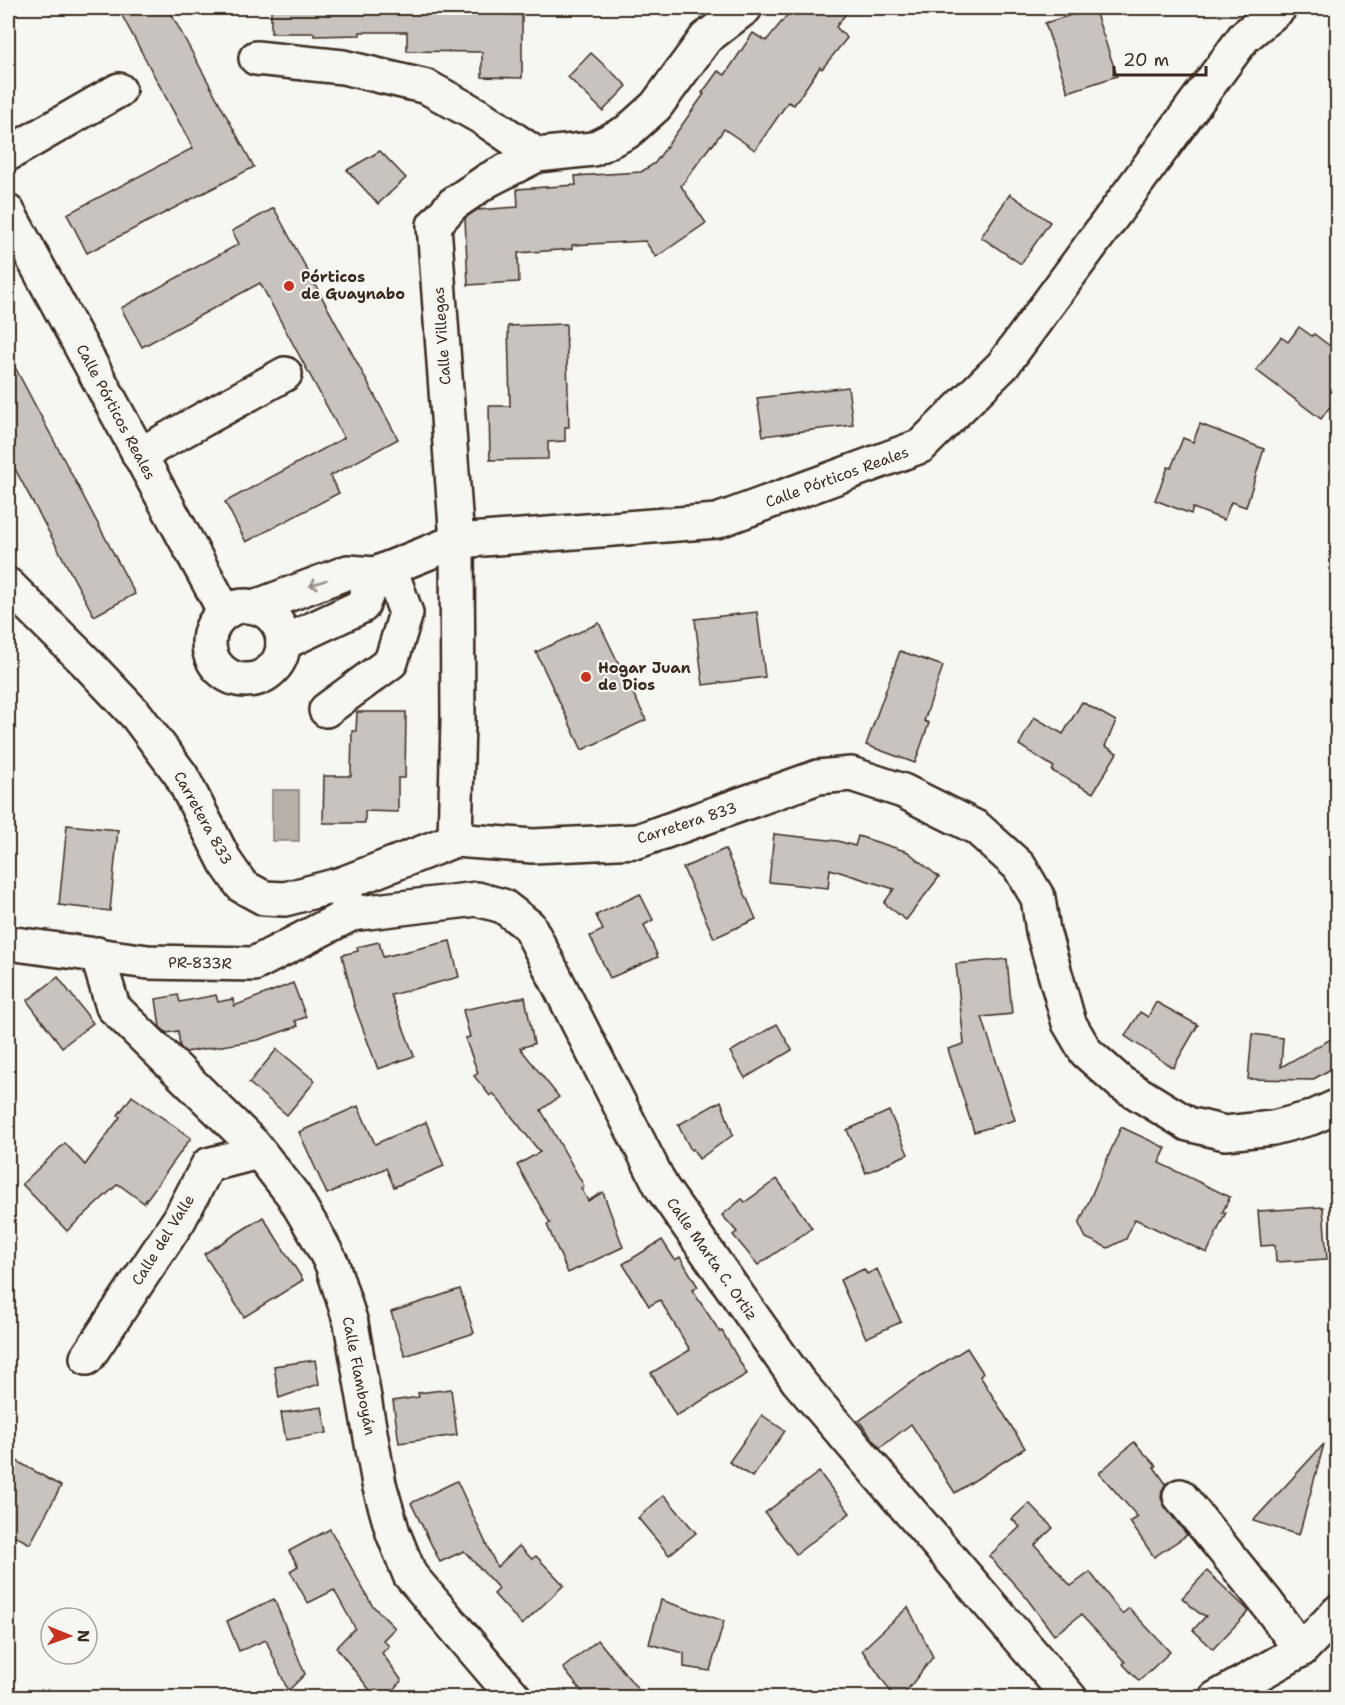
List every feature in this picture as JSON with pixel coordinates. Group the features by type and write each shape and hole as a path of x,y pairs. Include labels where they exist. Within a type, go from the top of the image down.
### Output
{"street":[{"name":"Calle Villegas","path":"455,840 458,721 457,541 434,225 453,204 488,180 537,155 593,149 627,132 656,106 706,38 745,8"},
{"name":"Calle Pórticos Reales","path":"8,212 139,455 240,610 348,572 382,571 457,541 717,521 921,446 1004,365 1244,37 1279,8"},
{"path":"256,58 342,67 427,87 482,117 537,155"},
{"path":"8,154 119,90"},
{"path":"139,455 285,374"},
{"path":"283,643 362,606 382,571"},
{"path":"326,710 391,662 406,613 382,571"},
{"name":"Carretera 833","path":"8,585 137,716 181,776 226,863 242,886 264,898 346,899 455,840 533,846 638,841 818,777 850,774 903,791 977,828 1019,866 1038,898 1043,931 1069,1023 1086,1052 1121,1083 1188,1124 1225,1133 1273,1128 1311,1118 1338,1106"},
{"path":"240,610 266,612 281,631 283,643 281,656 265,675 254,680 241,681 218,670 209,648 209,636 214,624 240,610"},
{"name":"PR-833R","path":"8,943 148,962 254,964 346,899"},
{"name":"Calle Marta C. Ortiz","path":"346,899 477,899 504,906 529,926 662,1188 798,1381 1070,1698"},
{"name":"Calle Flamboyán","path":"97,954 113,1008 253,1144 292,1195 332,1264 351,1323 379,1484 393,1533 410,1575 515,1698"},
{"name":"Calle del Valle","path":"87,1358 179,1220 208,1165 258,1152"},
{"path":"1180,1496 1266,1602 1300,1650"},
{"path":"1216,1698 1300,1650 1338,1612"}],"shaded area":[{"path":"272,790 299,790 299,841 272,841"}],"building":[{"path":"118,8 168,8 254,167 87,253 67,214 193,148"},
{"path":"271,8 465,8 465,12 522,15 522,78 482,77 482,52 407,51 407,32 360,32 360,35 314,36 314,33 271,33"},
{"path":"793,8 850,8 836,27 847,38 822,69 820,67 794,105 788,102 755,150 724,129 711,145 681,186 706,223 656,257 645,241 572,245 572,249 518,253 519,282 468,285 465,218 477,210 518,207 517,189 576,185 575,176 641,172 655,163 718,71 725,75 753,33 766,41"},
{"path":"1094,8 1117,76 1068,92 1045,23"},
{"path":"591,53 627,86 603,111 568,77"},
{"path":"380,151 406,178 378,204 347,170"},
{"path":"1010,194 1050,222 1021,264 981,237"},
{"path":"274,208 398,439 330,476 339,493 246,542 225,502 344,438 260,283 142,347 121,308 239,244 232,231"},
{"path":"566,324 569,427 565,427 565,441 548,442 548,459 490,460 489,406 510,406 508,326"},
{"path":"1299,327 1312,336 1314,334 1338,352 1338,396 1321,419 1256,370 1281,337 1288,342"},
{"path":"8,354 135,594 94,616 8,456"},
{"path":"848,387 853,425 763,436 757,398"},
{"path":"1200,424 1264,449 1246,507 1231,502 1224,520 1193,508 1191,514 1155,500 1183,438 1193,442"},
{"path":"757,612 765,677 703,685 695,619"},
{"name":"Hogar Juan de Dios","path":"599,623 646,720 582,750 536,652"},
{"path":"900,651 943,666 924,721 929,723 915,763 866,745"},
{"path":"1082,702 1116,721 1105,746 1117,753 1093,793 1052,771 1054,767 1019,745 1034,717 1063,734"},
{"path":"357,712 406,712 405,778 398,778 398,812 365,811 365,823 323,823 324,776 351,776 352,731 356,731"},
{"path":"67,825 118,830 110,911 59,905"},
{"path":"774,834 838,841 855,846 858,836 908,852 939,877 906,920 884,903 894,889 830,869 828,888 769,882"},
{"path":"725,849 756,919 714,938 683,868"},
{"path":"640,894 653,920 644,925 658,957 610,978 590,936 603,930 596,915"},
{"path":"450,941 459,977 391,995 414,1056 378,1069 354,1005 342,955 358,951 357,947 379,942 383,957"},
{"path":"1007,959 1012,1014 982,1017 1015,1120 974,1132 948,1049 964,1044 956,964"},
{"path":"58,977 93,1023 62,1047 27,1001"},
{"path":"293,983 306,1017 295,1021 298,1026 258,1040 186,1052 180,1047 178,1031 167,1033 160,1027 156,999 178,995 180,1002 216,995 218,1002 233,999 234,1006"},
{"path":"525,997 534,1044 520,1048 559,1097 541,1110 584,1186 581,1188 588,1201 603,1192 623,1247 568,1273 547,1225 550,1223 517,1165 540,1152 493,1093 490,1096 474,1076 478,1073 465,1038 470,1037 463,1010"},
{"path":"1156,1002 1198,1025 1173,1068 1125,1036 1140,1012 1148,1017"},
{"path":"777,1024 792,1050 745,1078 730,1052"},
{"path":"1252,1034 1283,1038 1281,1067 1338,1035 1338,1065 1312,1080 1248,1079"},
{"path":"277,1049 315,1081 287,1115 249,1083"},
{"path":"132,1096 191,1138 144,1203 118,1184 67,1231 22,1184 65,1143 85,1165 120,1117 118,1115"},
{"path":"721,1101 733,1135 699,1159 693,1149 691,1150 678,1125"},
{"path":"358,1106 375,1144 426,1122 444,1166 394,1187 386,1168 327,1194 299,1132"},
{"path":"889,1111 908,1154 866,1173 847,1130"},
{"path":"1121,1127 1166,1148 1159,1163 1230,1197 1222,1213 1226,1212 1207,1253 1135,1219 1126,1239 1108,1248 1086,1238 1079,1224"},
{"path":"777,1179 812,1228 758,1265 733,1235 737,1232 722,1215 742,1199 745,1202"},
{"path":"1323,1207 1327,1259 1276,1262 1275,1245 1261,1246 1258,1211"},
{"path":"263,1217 303,1280 244,1317 204,1254"},
{"path":"662,1240 675,1260 680,1257 698,1287 692,1290 720,1332 722,1331 747,1374 676,1416 651,1373 690,1350 660,1300 649,1306 623,1264"},
{"path":"864,1269 867,1274 877,1269 901,1322 866,1338 840,1280"},
{"path":"460,1289 474,1333 405,1356 391,1312"},
{"path":"967,1348 983,1373 980,1376 1025,1448 955,1493 911,1424 880,1448 859,1421 906,1386"},
{"path":"315,1360 319,1384 279,1398 274,1366"},
{"path":"451,1389 457,1435 399,1443 393,1401 419,1397 418,1393"},
{"path":"322,1407 327,1433 286,1440 281,1413"},
{"path":"762,1415 785,1431 752,1477 729,1462"},
{"path":"1134,1442 1156,1466 1154,1467 1166,1484 1161,1498 1165,1507 1187,1535 1154,1557 1130,1522 1138,1517 1099,1473"},
{"path":"1324,1444 1299,1535 1253,1521"},
{"path":"8,1456 61,1486 30,1544 8,1532"},
{"path":"819,1472 850,1513 796,1554 765,1513"},
{"path":"457,1481 497,1567 519,1546 532,1559 536,1556 564,1585 522,1625 494,1594 499,1589 464,1551 440,1562 411,1503"},
{"path":"664,1495 696,1533 669,1555 638,1518"},
{"path":"1029,1503 1053,1528 1035,1545 1071,1586 1090,1572 1122,1614 1129,1608 1170,1652 1139,1681 1123,1664 1125,1662 1081,1615 1054,1635 1025,1596 989,1556 1020,1527 1012,1519"},
{"path":"330,1529 372,1605 395,1628 383,1640 389,1646 382,1653 402,1681 386,1698 376,1698 336,1647 355,1628 334,1590 308,1603 290,1571 298,1566 289,1551"},
{"path":"1207,1571 1249,1611 1213,1649 1193,1630 1206,1616 1182,1598"},
{"path":"274,1599 305,1674 288,1691 266,1640 239,1651 227,1621"},
{"path":"661,1600 724,1621 710,1671 684,1667 684,1653 649,1644"},
{"path":"908,1607 933,1657 901,1698 895,1698 862,1650"},
{"path":"598,1640 645,1698 587,1698 563,1668"}],"place":[{"name":"Pórticos de Guaynabo","path":"289,286"},
{"name":"Hogar Juan de Dios","path":"586,677"}]}
